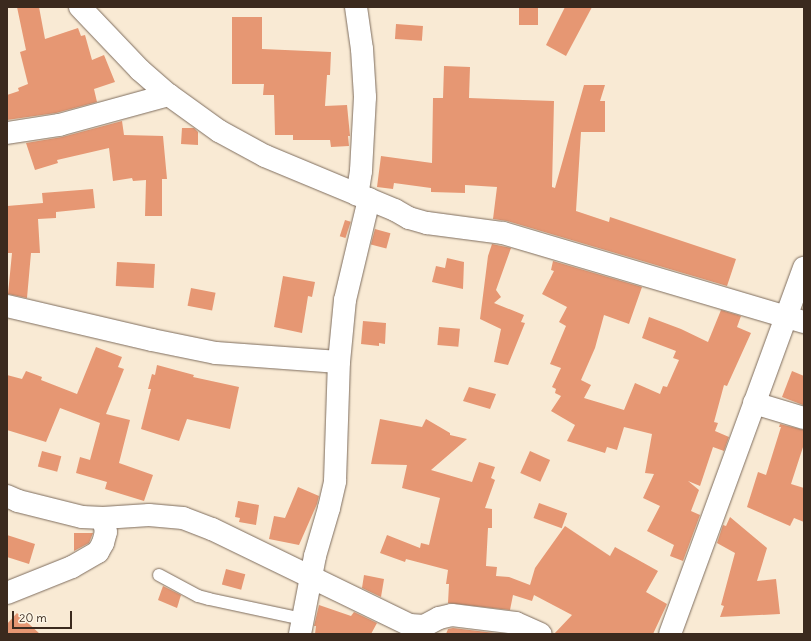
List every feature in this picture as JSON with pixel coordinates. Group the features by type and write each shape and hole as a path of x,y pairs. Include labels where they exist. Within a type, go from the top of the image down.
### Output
{"street":[{"path":"80,7 140,70 169,95 219,131 265,156 409,218 427,223 503,233 795,320"},
{"path":"301,626 310,576 335,481 339,362 345,300 363,197 361,171 365,97 362,49 356,7"},
{"path":"7,132 59,126 169,95"},
{"path":"670,634 754,403 795,320 804,268"},
{"path":"7,306 152,340 216,353 339,362"},
{"path":"754,403 804,418"},
{"path":"7,496 18,501 82,517 102,518 150,514 183,518 212,529 410,625 424,626 439,618 452,615 474,619 516,623 541,634"},
{"path":"7,593 72,567 98,552 103,543 106,532 102,518"}],"lane":[{"path":"159,575 198,596 301,626"}],"building":[{"path":"17,7 39,7 45,39 78,28 81,36 85,35 92,60 104,55 115,82 94,89 97,102 56,113 7,120 7,95 19,91 18,88 28,84 20,52 26,50"},
{"path":"519,7 538,7 538,25 519,25"},
{"path":"565,7 592,7 566,56 546,45"},
{"path":"232,17 262,17 262,49 331,52 330,75 327,75 325,106 347,105 350,136 348,136 349,146 331,147 330,140 293,140 293,135 275,135 274,95 263,95 264,84 232,84"},
{"path":"396,24 423,26 422,41 395,39"},
{"path":"444,66 470,67 469,98 554,101 552,187 555,188 584,85 605,85 600,101 605,101 605,132 581,132 576,211 609,222 610,217 736,259 727,286 507,221 493,219 497,187 465,185 465,193 431,192 431,188 394,183 393,189 377,187 381,156 432,163 433,98 443,98"},
{"path":"122,121 124,135 163,136 167,179 162,179 162,216 145,216 146,180 133,181 132,178 113,181 109,148 57,160 58,163 35,170 26,143 62,137"},
{"path":"182,128 194,128 198,132 198,145 181,144"},
{"path":"93,189 95,208 56,212 56,218 38,219 40,253 31,253 27,298 8,294 12,253 7,253 7,206 43,203 42,193"},
{"path":"345,220 351,222 345,238 340,236"},
{"path":"375,229 390,233 386,249 371,244"},
{"path":"492,244 511,248 496,290 501,297 494,303 524,315 521,322 525,323 508,365 494,362 501,329 480,319 488,256"},
{"path":"447,258 464,262 463,289 432,282 436,266 445,268"},
{"path":"553,261 642,287 629,324 604,315 595,348 581,380 591,385 584,398 624,410 635,383 660,394 663,386 667,387 679,360 673,358 676,351 642,338 649,317 681,329 708,342 721,310 741,316 737,327 751,333 727,386 724,385 714,422 718,423 715,431 729,437 724,451 713,447 700,486 688,481 699,490 691,511 700,515 683,561 670,556 674,545 647,531 660,506 643,498 654,474 645,473 652,434 624,427 617,450 607,447 605,453 567,441 575,425 551,411 561,396 555,393 556,389 552,387 561,368 550,364 566,326 559,322 567,307 542,294 554,271 551,270"},
{"path":"117,262 155,264 154,288 116,286"},
{"path":"283,276 315,282 312,297 308,296 302,333 274,327"},
{"path":"191,288 216,293 212,310 188,306"},
{"path":"363,321 386,323 385,344 379,343 379,346 361,344"},
{"path":"439,327 460,329 458,347 437,345"},
{"path":"96,347 122,357 118,367 124,369 106,414 130,420 119,463 153,475 144,501 105,489 107,482 76,473 80,457 90,460 100,423 60,408 46,442 7,430 7,375 22,379 26,371 42,377 41,380 77,394"},
{"path":"157,365 194,375 193,377 239,387 230,429 187,419 179,441 141,429 151,389 148,389 152,374 155,375"},
{"path":"792,371 804,376 803,405 782,397"},
{"path":"469,387 496,394 490,409 463,401"},
{"path":"380,419 422,427 426,419 450,433 450,435 467,439 431,470 472,482 479,462 495,467 491,478 495,480 485,508 492,509 492,528 488,528 486,566 497,567 496,576 509,577 530,585 535,568 565,526 610,556 615,547 658,571 646,592 667,604 653,634 554,634 572,615 534,595 532,601 513,595 510,610 448,603 449,584 446,584 448,570 406,559 405,562 380,553 387,535 420,548 421,543 429,545 440,498 402,488 407,465 371,464"},
{"path":"780,424 804,430 804,444 791,484 804,488 804,522 794,518 790,526 747,507 758,472 766,475 781,427 779,427"},
{"path":"42,451 61,456 57,472 38,466"},
{"path":"530,451 550,460 540,482 520,473"},
{"path":"298,487 319,496 299,545 269,539 274,516 285,518"},
{"path":"238,501 259,505 256,525 239,522 240,518 235,517"},
{"path":"539,503 567,513 562,528 534,518"},
{"path":"730,517 767,548 757,581 776,579 780,614 720,617 724,606 721,605 735,553 717,543 723,525 726,526"},
{"path":"74,533 93,533 89,543 74,551"},
{"path":"7,535 35,544 29,564 7,557"},
{"path":"226,569 245,574 241,590 222,584"},
{"path":"364,575 384,579 381,597 362,588"},
{"path":"163,586 181,595 177,608 158,600"},
{"path":"319,605 351,616 354,612 377,623 371,634 315,634 316,626 314,626"},
{"path":"17,613 40,634 7,634 7,624"},
{"path":"453,628 503,634 446,634 448,629"}]}
